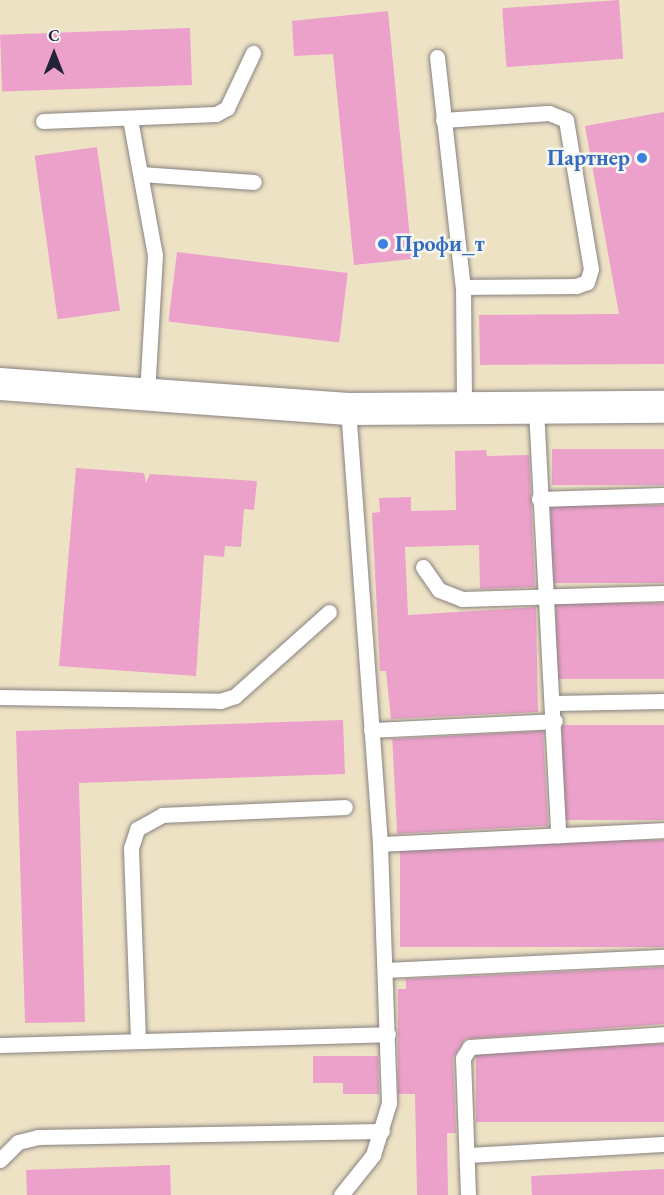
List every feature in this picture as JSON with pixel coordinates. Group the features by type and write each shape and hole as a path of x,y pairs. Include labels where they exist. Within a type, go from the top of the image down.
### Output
{"street":[{"path":"0,384 348,409 664,407"}],"lane":[{"path":"43,122 216,114 227,108 253,53"},
{"path":"437,57 463,287 464,410"},
{"path":"443,120 549,112 566,120 591,269 587,282 576,286 463,287"},
{"path":"130,119 155,255 147,394"},
{"path":"141,174 254,182"},
{"path":"341,1195 358,1180 382,1131 389,1103 387,970 380,844 348,409"},
{"path":"536,409 539,499 555,722 558,836"},
{"path":"539,499 664,495"},
{"path":"423,567 439,590 462,599 664,593"},
{"path":"0,697 220,701 235,696 328,612"},
{"path":"554,703 664,701"},
{"path":"371,730 555,722"},
{"path":"138,1040 131,848 137,830 162,814 345,807"},
{"path":"380,844 664,830"},
{"path":"387,970 664,957"},
{"path":"0,1045 388,1034"},
{"path":"468,1195 463,1058 470,1047 664,1034"},
{"path":"0,1160 18,1142 38,1137 382,1131"},
{"path":"467,1155 664,1144"}],"building":[{"path":"619,0 623,59 506,67 502,8"},
{"path":"388,11 412,259 354,265 333,54 294,56 292,21"},
{"path":"190,28 192,85 2,92 0,35"},
{"path":"664,112 664,364 480,365 479,315 619,314 585,126"},
{"path":"97,147 120,310 58,319 35,156"},
{"path":"177,252 348,273 339,342 168,321"},
{"path":"552,449 664,449 664,485 552,485"},
{"path":"486,450 487,456 529,455 535,587 480,589 479,545 405,547 408,615 536,607 538,712 391,719 386,671 380,671 372,513 380,512 379,498 411,497 411,511 456,510 455,451"},
{"path":"76,468 144,473 146,483 150,474 257,481 254,510 244,509 241,547 225,546 224,557 204,555 196,676 59,666"},
{"path":"551,505 664,505 664,583 551,583"},
{"path":"556,603 664,603 664,679 556,679"},
{"path":"343,720 345,774 79,783 85,1022 25,1023 16,731"},
{"path":"562,725 664,725 664,820 562,820"},
{"path":"543,731 548,826 397,834 392,739"},
{"path":"400,840 664,840 664,947 400,947"},
{"path":"664,967 664,1024 465,1039 453,1058 456,1133 447,1133 448,1195 417,1195 415,1094 398,1094 398,989 406,989 406,979"},
{"path":"476,1044 664,1044 664,1122 476,1122"},
{"path":"313,1056 378,1056 379,1094 343,1094 343,1083 313,1083"},
{"path":"170,1165 171,1195 27,1195 26,1170"},
{"path":"664,1169 664,1195 532,1195 531,1176"}],"place":[{"name":"Партнер","path":"642,158"},
{"name":"Профи_т","path":"383,244"}]}
